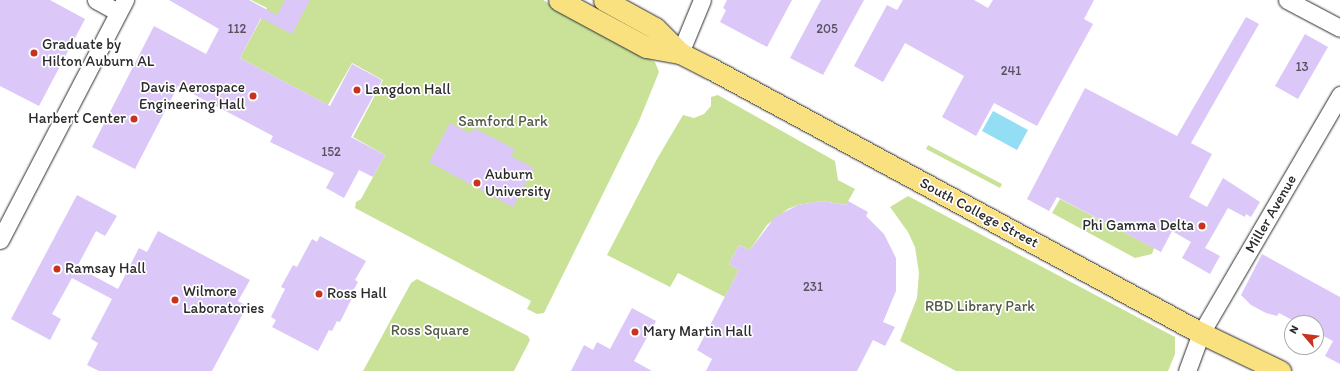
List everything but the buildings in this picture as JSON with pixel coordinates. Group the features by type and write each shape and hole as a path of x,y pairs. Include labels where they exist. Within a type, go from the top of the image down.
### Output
{"main road":[{"name":"South College Street","path":"559,0 646,46 680,53 1201,333 1280,371"},
{"name":"South College Street","path":"604,0 655,28 680,53"}],"street":[{"path":"0,240 122,6 96,0"},
{"path":"680,53 702,0"},
{"path":"1287,0 1340,28"},
{"name":"Miller Avenue","path":"1187,371 1201,333 1340,95"}],"green space":[{"name":"Samford Park","path":"251,0 543,0 655,62 659,72 639,121 544,313 537,314 527,309 531,301 355,208 356,202 361,199 385,155 353,137 383,80 352,63 328,105 240,58 267,8"},
{"path":"718,95 835,161 838,180 855,189 846,205 822,201 798,205 788,209 767,225 750,250 739,245 729,264 739,270 725,297 678,273 670,287 607,255 657,159 683,115 694,118 704,114 711,106 711,97"},
{"path":"928,145 1002,184 1000,188 926,149"},
{"name":"RBD Library Park","path":"908,196 1175,337 1175,354 1168,371 956,371 900,341 917,298 919,273 915,247 908,232 890,207"},
{"path":"1060,199 1154,248 1152,254 1135,258 1052,213"},
{"name":"Ross Square","path":"417,279 528,336 530,340 514,371 363,371 411,283"}],"water":[{"path":"993,111 1028,130 1017,150 982,131"}],"place":[{"name":"Graduate by Hilton Auburn AL","path":"34,53"},
{"name":"Langdon Hall","path":"357,90"},
{"name":"Davis Aerospace Engineering Hall","path":"253,96"},
{"name":"Harbert Center","path":"134,119"},
{"name":"Auburn University","path":"477,183"},
{"name":"Phi Gamma Delta","path":"1202,226"},
{"name":"Ramsay Hall","path":"57,269"},
{"name":"Ross Hall","path":"319,294"},
{"name":"Wilmore Laboratories","path":"175,300"},
{"name":"Mary Martin Hall","path":"635,332"}]}
